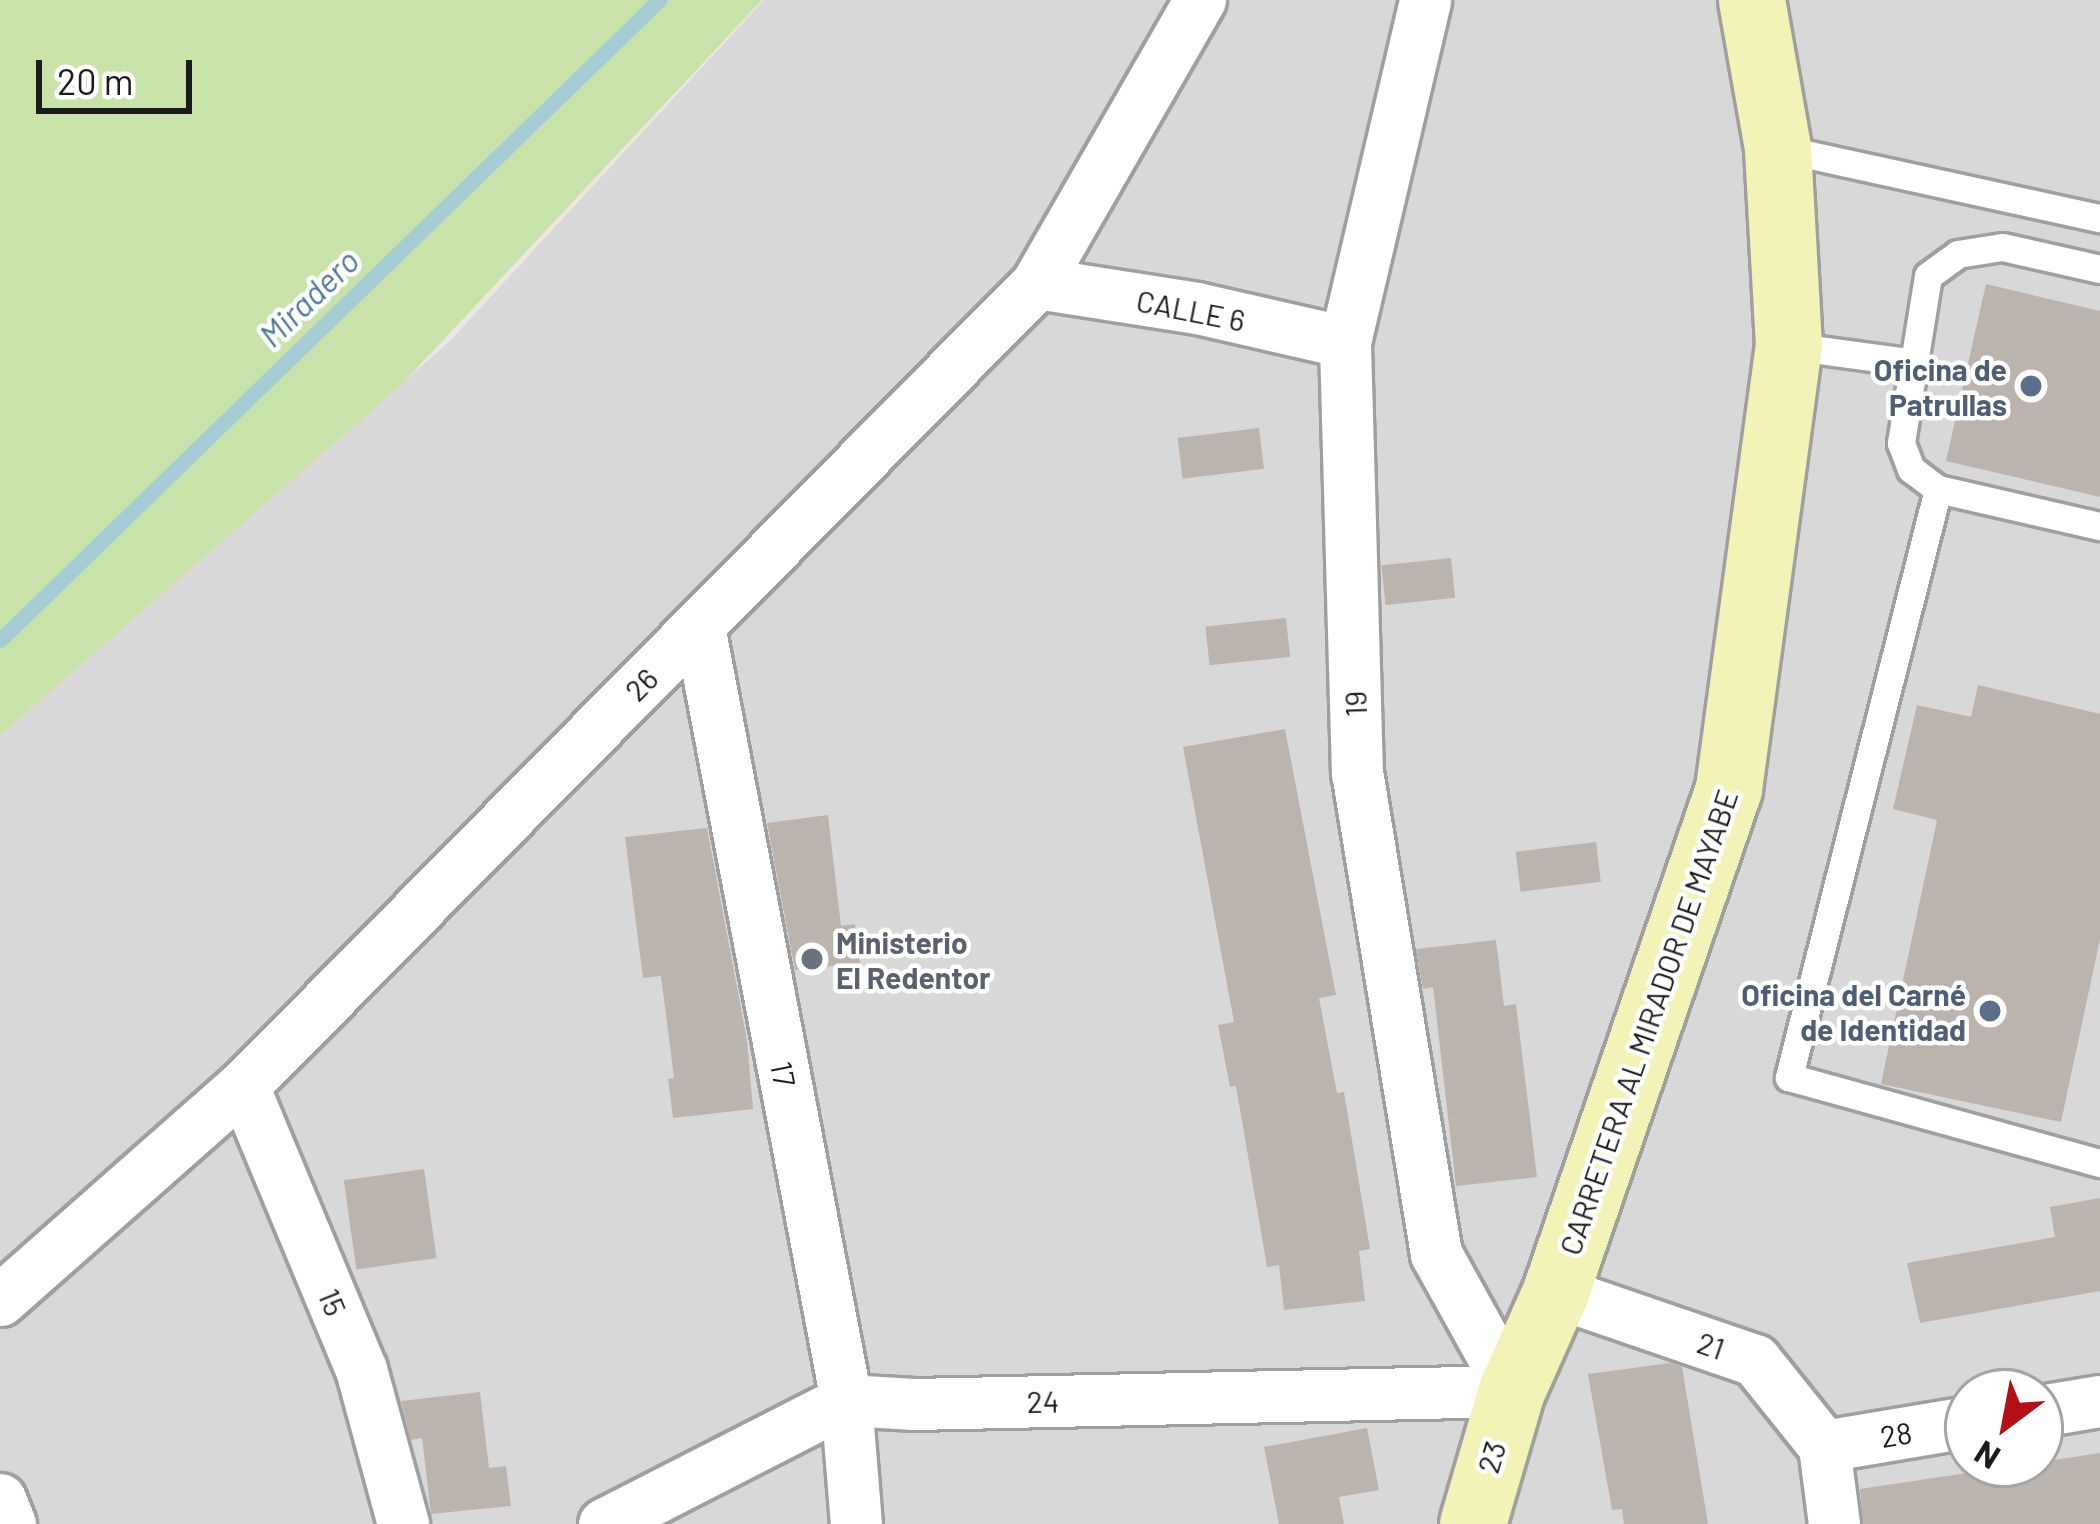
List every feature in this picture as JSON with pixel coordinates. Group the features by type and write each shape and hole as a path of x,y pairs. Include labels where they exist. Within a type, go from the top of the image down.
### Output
{"street":[{"name":"26","path":"0,1300 244,1085 1036,283 1200,0"},
{"name":"19","path":"1424,0 1345,342 1361,796 1436,1254 1512,1391"},
{"name":"CARRETERA AL MIRADOR DE MAYABE","path":"1512,1391 1556,1292 1729,788 1789,346 1778,148 1752,0"},
{"name":"CALLE 6","path":"1036,283 1196,308 1345,342"},
{"name":"17","path":"699,626 846,1400 856,1524"},
{"name":"15","path":"244,1085 361,1369 403,1524"},
{"name":"21","path":"1556,1292 1755,1360 1825,1446"},
{"name":"24","path":"846,1400 914,1404 1512,1391"},
{"name":"23","path":"1473,1524 1512,1391"},
{"path":"604,1524 846,1400"},
{"path":"2064,1407 2100,1401"},
{"name":"28","path":"1825,1446 1944,1426"},
{"path":"1825,1446 1834,1524"},
{"path":"0,1499 10,1524"}],"lane":[{"path":"1778,148 2100,218"},
{"path":"2100,268 2002,247 1958,254 1928,276 1901,443 1911,469 1938,489 2100,526"},
{"path":"1789,346 1914,363"},
{"path":"1938,489 1789,1077 2100,1163"}],"shaded area":[{"path":"764,0 2100,0 2100,1524 0,1524 0,736 450,341"}],"green space":[{"path":"0,0 762,0 402,384 0,736"}],"building":[{"name":"Oficina de Patrullas","path":"1986,284 2100,311 2100,497 1946,461"},
{"path":"1259,428 1264,469 1183,479 1178,438"},
{"path":"1451,558 1455,598 1386,605 1381,565"},
{"path":"1286,618 1290,657 1210,665 1205,626"},
{"path":"1978,685 2100,714 2100,939 2061,1122 1881,1084 1937,820 1893,809 1917,705 1971,717"},
{"path":"1285,729 1336,995 1319,998 1337,1093 1344,1092 1370,1249 1359,1251 1365,1301 1284,1310 1279,1265 1267,1267 1236,1086 1230,1087 1218,1025 1234,1022 1183,747"},
{"path":"828,815 841,926 855,924 860,963 795,970 767,823"},
{"path":"707,828 747,1040 753,1109 673,1118 668,1079 674,1078 661,976 643,978 625,837"},
{"path":"1596,842 1601,882 1520,892 1516,852"},
{"path":"1496,940 1504,1006 1516,1004 1537,1177 1456,1186 1433,987 1423,989 1416,949"},
{"path":"424,1169 437,1258 356,1269 344,1180"},
{"path":"2100,1198 2100,1291 1920,1323 1907,1263 2055,1237 2050,1207"},
{"path":"1670,1363 1682,1367 1708,1524 1624,1524 1622,1509 1612,1510 1588,1374"},
{"path":"480,1392 489,1468 506,1466 511,1506 431,1514 422,1438 411,1440 401,1401"},
{"path":"1367,1428 1379,1490 1339,1497 1344,1524 1279,1524 1264,1447"},
{"path":"2100,1453 2100,1524 1863,1524 1860,1489 1944,1476 1944,1488 2064,1488 2064,1458"}],"waterway":[{"name":"Miradero","path":"0,640 659,0"}],"place":[{"name":"Oficina de Patrullas","path":"2031,386"},
{"name":"Ministerio El Redentor","path":"812,959"},
{"name":"Oficina del Carné de Identidad","path":"1990,1011"}]}
